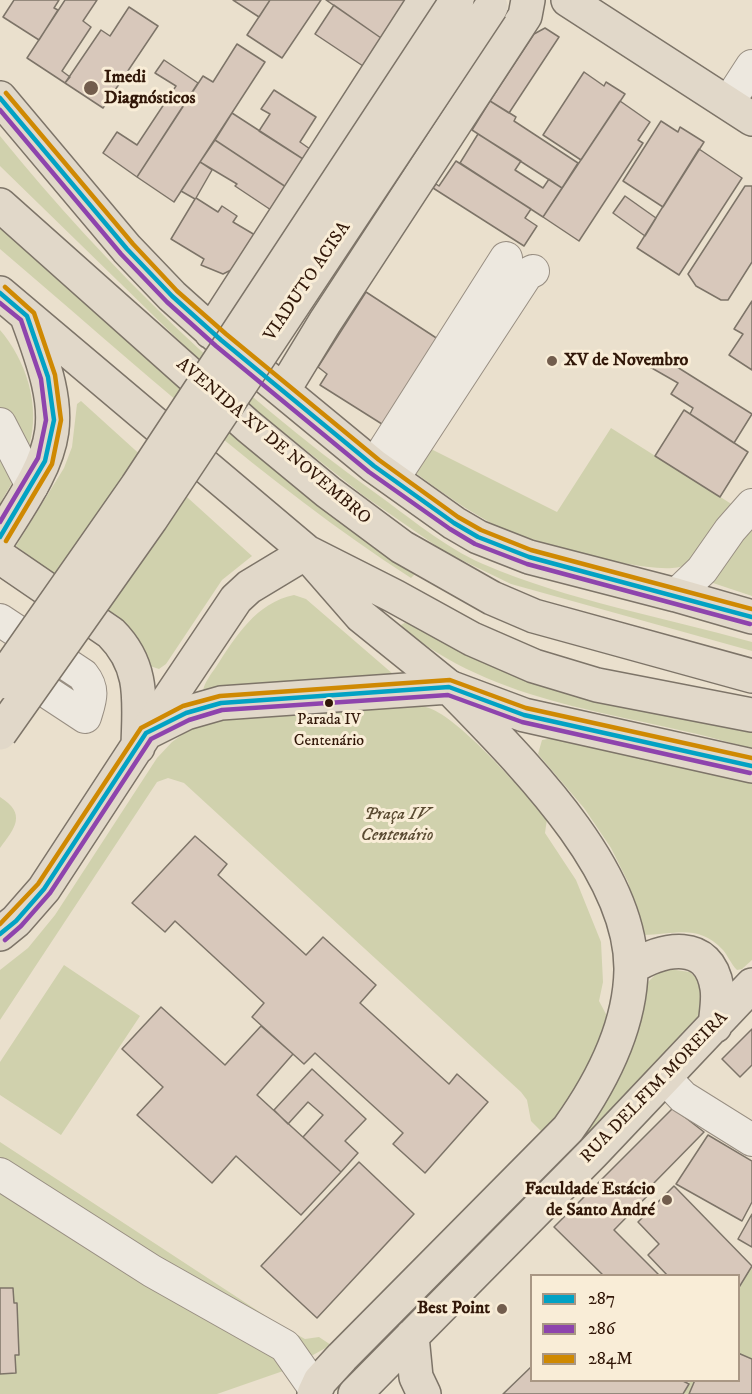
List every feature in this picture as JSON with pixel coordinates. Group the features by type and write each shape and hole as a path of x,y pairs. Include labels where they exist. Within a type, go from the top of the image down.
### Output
{"main road":[{"path":"211,332 425,0"},
{"name":"VIADUTO ACISA","path":"0,682 137,486 457,0"},
{"path":"283,391 325,322 525,16 528,0"},
{"path":"568,0 740,111"},
{"name":"VIADUTO ACISA","path":"0,733 151,519 493,3"},
{"path":"0,98 127,249 211,332 383,472 454,523 507,550 752,617"},
{"name":"AVENIDA XV DE NOVEMBRO","path":"0,205 248,426 328,492 402,547 492,598 534,616 752,676"},
{"path":"249,273 258,296 277,314 300,323 325,322"},
{"path":"0,293 307,552 361,616 449,687 504,743 581,837 597,863 620,915 631,968 651,956 670,950 696,956 705,963 716,981 718,991 715,1026"},
{"path":"0,537 45,461 54,420 48,377 27,316"},
{"path":"307,552 394,596 471,639 534,666 597,685 752,715"},
{"path":"0,934 44,889 236,599 249,587 307,552"},
{"path":"0,557 111,633 123,647 134,667 139,693 142,740"},
{"path":"142,740 186,713 221,702 449,687 524,715 752,766"},
{"name":"RUA DELFIM MOREIRA","path":"314,1392 342,1357 574,1120 602,1076 618,1035 631,968"},
{"name":"RUA DELFIM MOREIRA","path":"355,1394 665,1078 752,985"},
{"path":"412,1336 416,1377 424,1394"}],"street":[{"path":"740,111 752,66"},
{"path":"383,472 527,274 519,264"},
{"path":"0,424 32,486"},
{"path":"676,595 702,570 730,530 752,506"},
{"path":"0,620 83,675 89,683 92,694 85,717 0,661"},
{"path":"665,1078 683,1096 752,1140"},
{"path":"0,1174 152,1271 285,1346 314,1392"}],"green space":[{"path":"0,136 42,186 129,281 222,370 322,453 441,540 483,564 516,577 582,598 752,642 752,651 511,584 445,552 364,496 255,410 197,358 0,166"},
{"path":"0,228 254,450 360,534 415,574 411,578 357,541 304,503 201,421 0,249"},
{"path":"0,330 24,369 29,384 33,415 27,453 0,504"},
{"path":"81,401 252,556 222,580 166,664 159,669 150,666 126,629 16,546 64,468 72,447 77,404"},
{"path":"611,428 733,505 700,554 685,565 670,568 647,567 619,562 558,547 506,530 451,499 389,452 401,434 557,512"},
{"path":"752,522 752,596 713,583 711,580"},
{"path":"294,595 306,599 393,674 203,691 210,676 248,622 269,605"},
{"path":"406,622 485,663 568,694 637,710 752,730 752,749 529,694 486,678 445,658 406,631 401,625"},
{"name":"Praça IV Centenário","path":"411,706 429,708 458,726 508,775 547,819 545,833 576,880 601,942 603,982 599,1001 607,1016 602,1038 572,1100 543,1133 531,1121 527,1100 521,1092 184,783 168,778 157,782 0,1020 0,970 28,948 55,915 157,758 172,742 190,729 219,718"},
{"path":"553,738 718,773 752,783 752,960 742,969 737,970 723,950 704,936 685,932 643,935 628,882 611,848 584,808 538,754 542,740"},
{"path":"0,797 14,809 16,821 14,828 0,848"},
{"path":"64,965 140,1016 61,1135 0,1095 0,1062"},
{"path":"668,969 690,972 703,985 702,1018 340,1389 336,1390 335,1387 571,1144 645,985 657,973"},
{"path":"0,1142 281,1326 305,1339 319,1337 331,1345 286,1370 217,1394 0,1394"},
{"path":"752,1265 752,1394 683,1394 689,1382 740,1382 740,1287"}],"building":[{"path":"14,0 59,0 54,8 58,10 39,40 3,17"},
{"path":"65,0 97,0 83,21 91,27 62,71 70,77 65,83 27,58"},
{"path":"233,0 270,0 259,17"},
{"path":"270,0 321,0 282,58 247,35"},
{"path":"326,0 406,0 381,38"},
{"path":"334,5 381,38 363,66 315,34"},
{"path":"129,7 158,26 103,108 65,83 101,30 110,36"},
{"path":"545,28 559,37 509,113 490,101 534,34"},
{"path":"237,44 265,62 174,202 137,177 203,76 213,82"},
{"path":"164,60 198,83 137,177 103,153 117,132 137,145 176,86 155,73"},
{"path":"584,72 604,86 606,82 625,94 581,160 543,135"},
{"path":"274,90 316,117 300,142 310,149 303,159 259,131 270,114 261,109"},
{"path":"490,101 516,117 514,121 578,163 562,188 472,130"},
{"path":"620,101 650,122 638,140 643,143 579,241 543,217"},
{"path":"232,113 303,159 286,187 215,140"},
{"path":"661,121 678,132 680,127 704,142 663,207 623,181"},
{"path":"478,134 521,161 515,170 543,188 549,179 562,188 543,217 460,163"},
{"path":"215,140 286,187 271,210 235,186 237,184 200,162"},
{"path":"699,149 742,178 679,275 637,248"},
{"path":"456,161 531,209 525,218 537,226 524,246 433,188 436,184 439,186"},
{"path":"200,162 212,170 196,198 218,212 222,206 237,216 233,222 255,235 233,269 223,274 201,265 204,259 171,239 195,199 181,191"},
{"path":"745,186 752,186 752,262 728,300 721,300 696,286 688,274"},
{"path":"625,196 656,218 645,236 613,213"},
{"path":"366,292 444,343 393,431 320,385 327,374 318,367"},
{"path":"752,301 752,370 729,355 743,334 734,329"},
{"path":"658,355 752,414 734,443 690,414 693,408 671,394 678,383 650,367"},
{"path":"684,410 748,452 720,497 655,456"},
{"path":"195,836 227,864 218,875 306,955 323,937 376,985 360,1003 449,1084 457,1074 488,1102 425,1173 393,1144 403,1133 315,1053 304,1064 252,1017 264,1003 175,921 165,932 132,903"},
{"path":"161,1007 225,1065 261,1026 293,1054 257,1095 341,1172 301,1215 236,1156 212,1183 137,1115 163,1087 122,1049"},
{"path":"752,1029 752,1065 740,1077 722,1059"},
{"path":"312,1069 366,1119 345,1141 358,1153 341,1172 303,1137 323,1115 308,1102 288,1124 274,1110"},
{"path":"673,1108 704,1132 651,1186 655,1188 614,1230 658,1274 602,1274 554,1227"},
{"path":"708,1135 752,1161 752,1202 742,1221 676,1184"},
{"path":"359,1162 414,1214 317,1318 261,1266"},
{"path":"674,1186 752,1266 740,1286 740,1274 666,1274 648,1255 659,1244 638,1222"},
{"path":"752,1214 752,1247 738,1239"},
{"path":"0,1288 13,1288 14,1303 17,1303 19,1355 15,1355 16,1373 0,1374"},
{"path":"740,1354 752,1359 752,1394 689,1394 694,1382 740,1382"},
{"path":"530,1368 530,1382 685,1382 689,1384 683,1394 503,1394"}],"transit line":[{"name":"284M","path":"6,93 133,244 177,291 379,460 458,517 481,530 531,550 752,609"},
{"name":"287","path":"0,98 127,249 172,296 221,340 374,466 454,523 478,537 529,557 752,617"},
{"name":"286","path":"0,110 121,254 167,302 216,346 369,472 450,529 475,544 527,564 750,624"},
{"name":"284M","path":"5,287 34,313 55,375 61,420 52,464 6,541"},
{"name":"287","path":"0,293 27,316 48,377 54,420 45,461 0,537"},
{"name":"286","path":"0,303 21,320 41,379 46,420 38,458 0,522"},
{"name":"284M","path":"0,924 38,884 141,728 183,706 220,696 450,680 526,708 752,758"},
{"name":"287","path":"0,934 16,921 44,889 146,733 186,713 221,703 449,687 524,715 752,766"},
{"name":"286","path":"5,940 21,926 50,893 151,739 189,720 222,710 448,695 522,722 750,773"}],"place":[{"name":"Imedi Diagnósticos","path":"91,88"},
{"name":"XV de Novembro","path":"552,361"},
{"name":"Parada IV Centenário","path":"329,703"},
{"name":"Faculdade Estácio de Santo André","path":"667,1200"},
{"name":"Best Point","path":"502,1309"}]}
